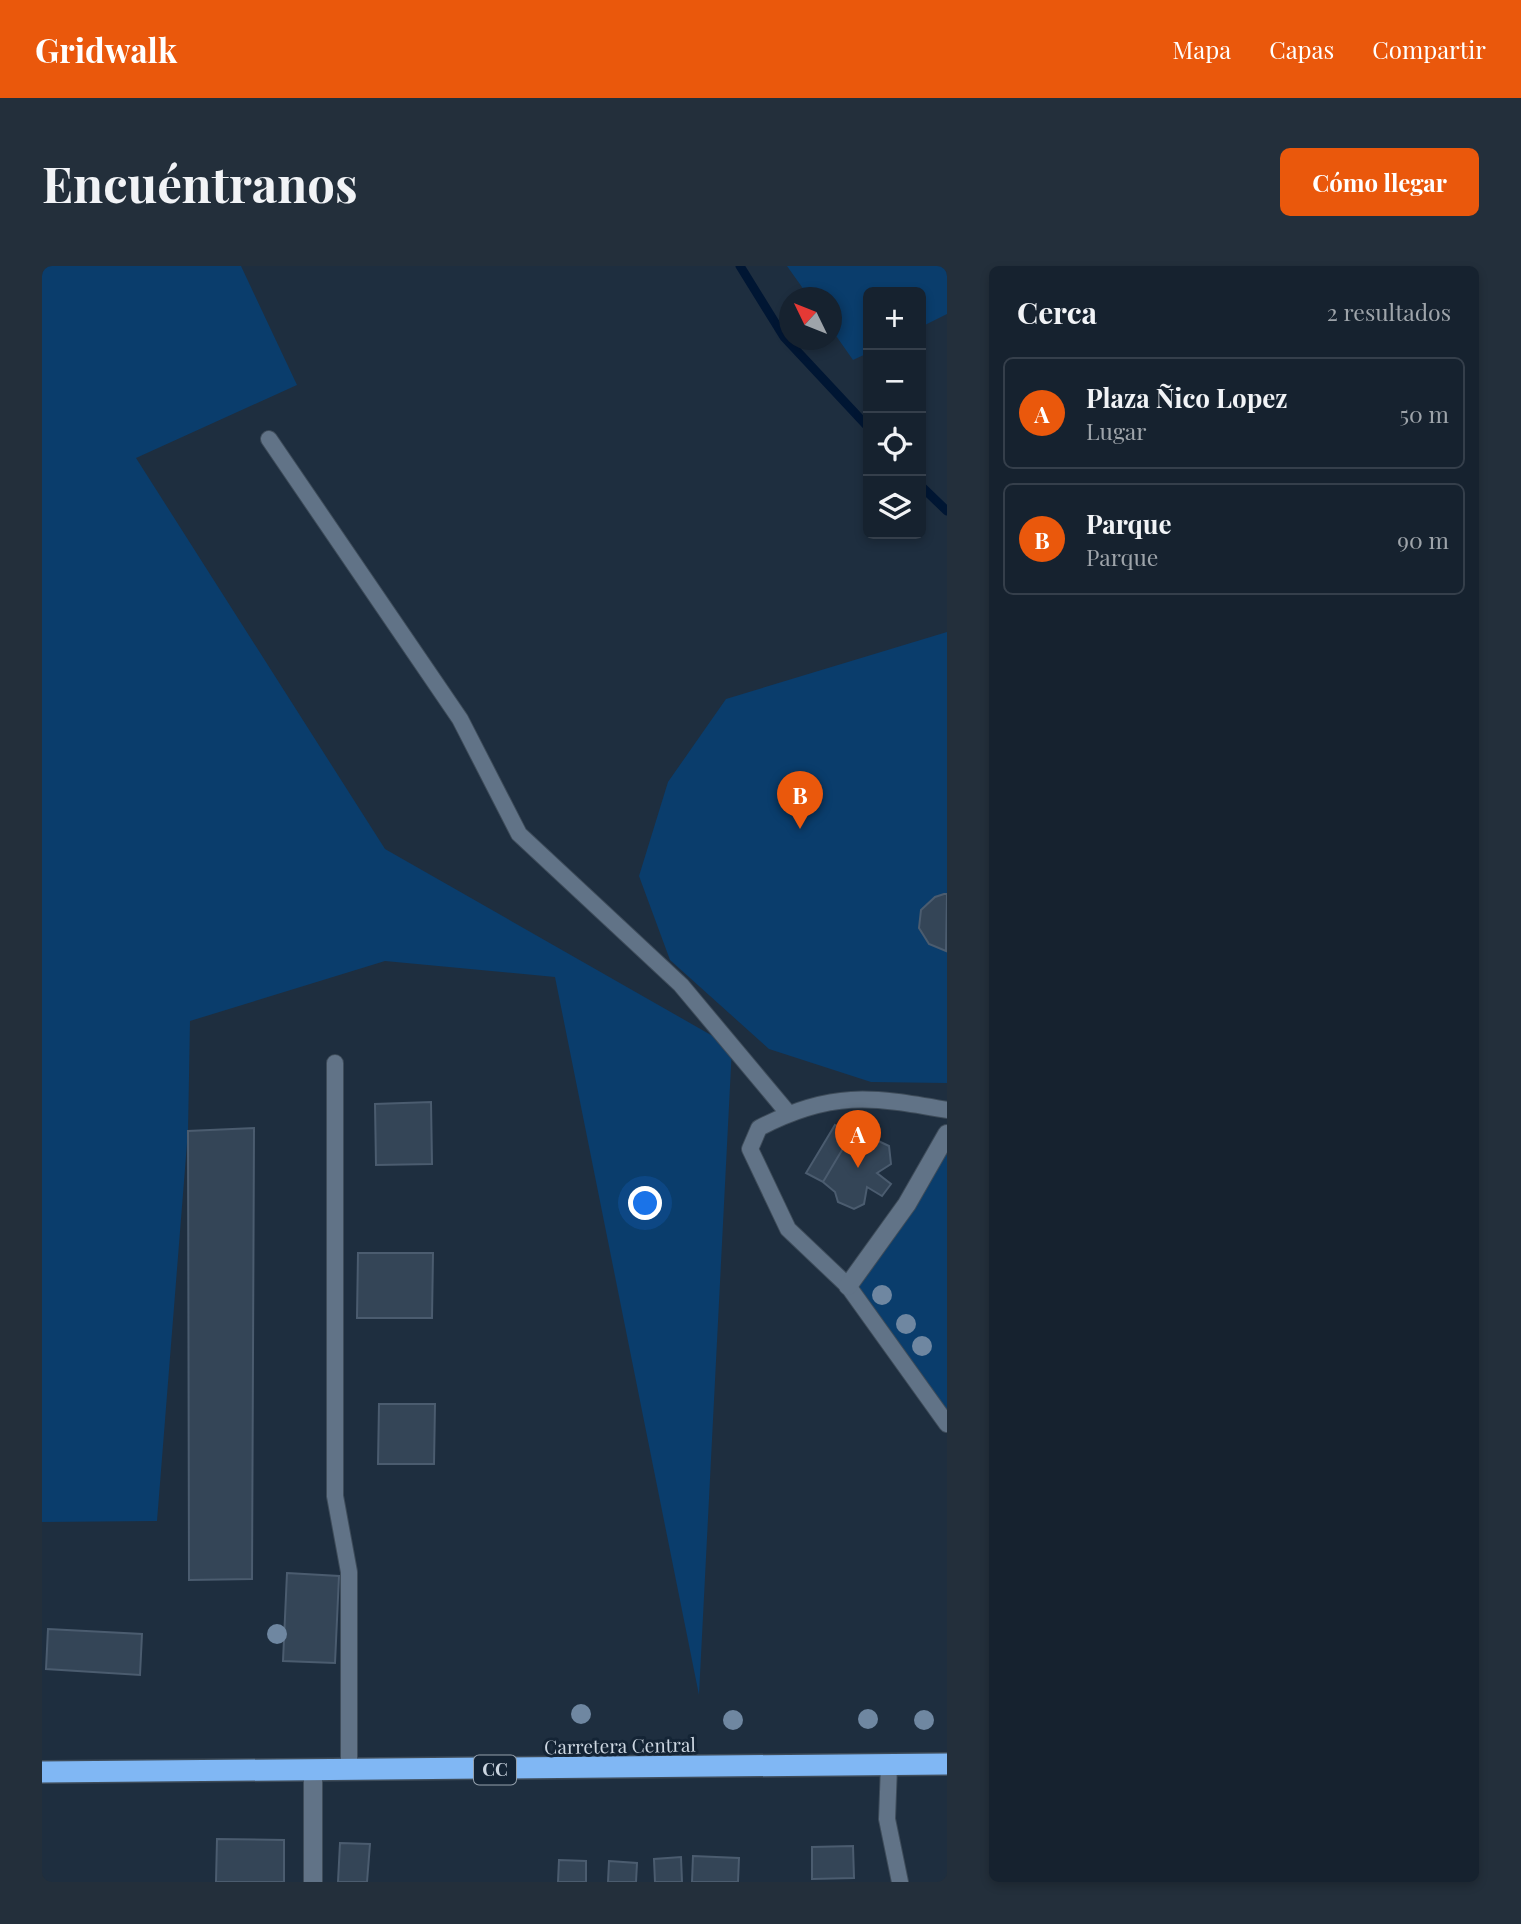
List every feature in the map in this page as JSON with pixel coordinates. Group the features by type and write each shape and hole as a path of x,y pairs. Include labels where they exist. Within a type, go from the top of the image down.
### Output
{"highway":[{"name":"Carretera Central","path":"42,1772 941,1765"}],"street":[{"path":"848,1286 907,1204 947,1134"},
{"path":"313,1771 313,1882"}],"lane":[{"path":"269,439 460,719 519,834 681,985 788,1113"},
{"path":"335,1063 335,1496 349,1572 349,1771"},
{"path":"947,1110 882,1098 815,1103 759,1128 750,1149 788,1229 848,1286 947,1424"},
{"path":"889,1766 887,1819 900,1882"}],"shaded area":[{"path":"42,266 241,266 297,385 136,458 385,849 732,1047 699,1695 555,977 385,961 190,1021 188,1131 157,1521 42,1522"},
{"path":"787,266 947,266 947,314 926,324 926,287 863,287 863,355 853,360 842,344 842,287 802,287"},
{"path":"947,632 947,1083 871,1082 769,1049 670,960 639,876 668,782 726,699"},
{"path":"947,1134 947,1418 848,1286"}],"building":[{"path":"947,894 946,951 929,944 919,928 921,910 935,897"},
{"path":"431,1102 432,1164 376,1165 375,1104"},
{"path":"835,1125 851,1135 823,1182 806,1173"},
{"path":"254,1128 252,1579 189,1580 188,1131"},
{"path":"851,1135 873,1142 874,1139 889,1146 891,1164 877,1173 891,1184 882,1196 867,1187 864,1204 854,1209 838,1202 835,1192 823,1182"},
{"path":"358,1253 433,1253 432,1318 357,1318"},
{"path":"379,1404 435,1404 434,1464 378,1464"},
{"path":"287,1573 339,1576 335,1663 283,1661"},
{"path":"48,1629 142,1634 140,1675 46,1669"},
{"path":"217,1839 284,1840 284,1882 216,1882"},
{"path":"340,1843 370,1844 367,1882 338,1882"},
{"path":"853,1846 854,1878 812,1879 812,1847"},
{"path":"693,1856 739,1858 738,1882 692,1882"},
{"path":"681,1857 682,1882 655,1882 654,1859"},
{"path":"559,1860 586,1861 586,1882 558,1882"},
{"path":"609,1861 637,1863 636,1882 608,1882"}],"waterway":[{"path":"740,266 784,337 863,422"},
{"path":"926,491 947,511"}],"place":[{"name":"Parque","path":"800,829"},
{"name":"Plaza Ñico Lopez","path":"858,1168"}]}
